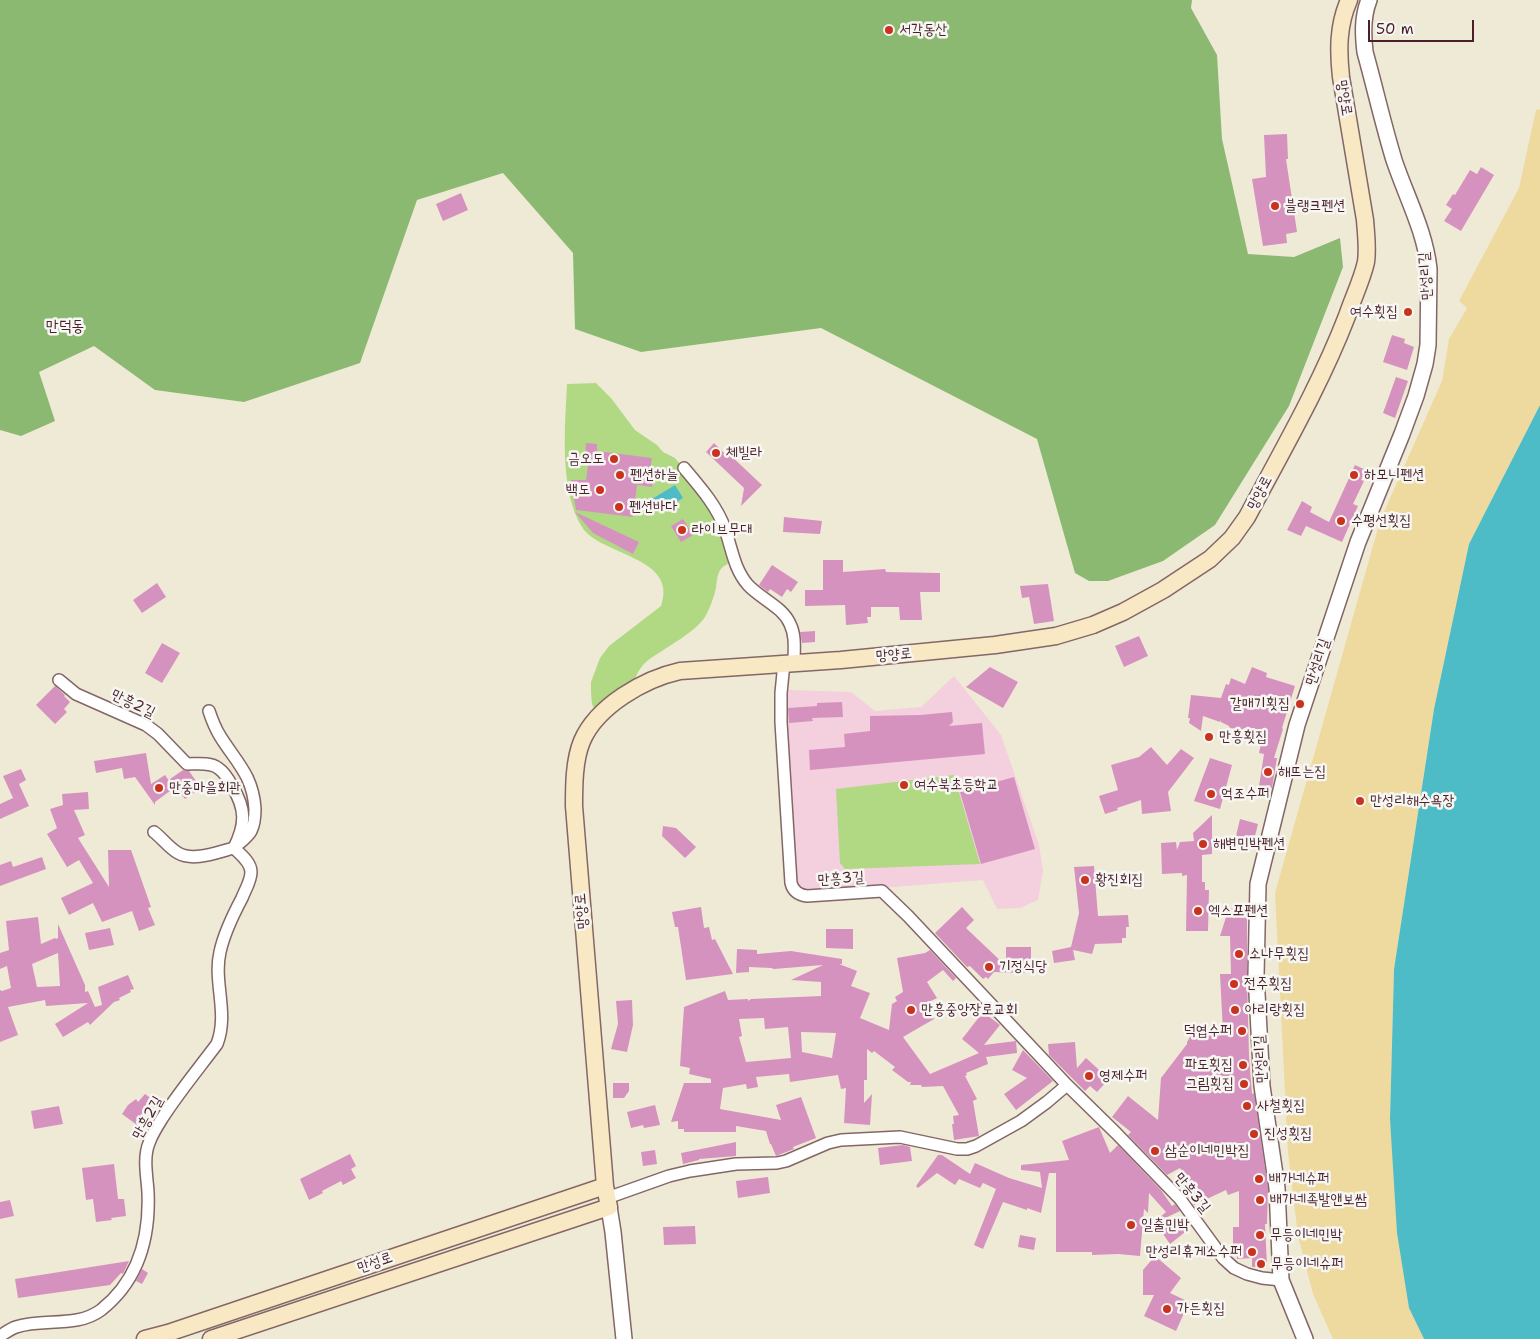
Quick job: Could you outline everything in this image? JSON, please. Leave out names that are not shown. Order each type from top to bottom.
[{"type":"main road","name":"망양로","points":[[607,1197],[574,821],[575,786],[582,742],[590,727],[608,708],[632,691],[671,673],[687,670],[841,660],[995,645],[1046,638],[1073,631],[1123,612],[1163,590],[1210,559],[1232,538],[1247,518],[1320,378],[1342,328],[1366,262],[1365,220],[1340,77],[1339,61],[1340,27],[1350,0]]},
{"type":"main road","name":"만성로","points":[[145,1339],[607,1197]]},
{"type":"main road","name":"만성로","points":[[211,1339],[607,1197]]},
{"type":"street","name":"만성리길","points":[[1305,1339],[1281,1280],[1276,1188],[1262,1086],[1256,975],[1258,884],[1297,725],[1358,542],[1416,396],[1428,345],[1428,259],[1419,227],[1395,160],[1365,52],[1363,37],[1364,21],[1369,0]]},
{"type":"street","points":[[684,468],[700,486],[714,507],[725,528],[734,562],[744,579],[755,592],[779,611],[790,623],[794,636],[789,663]]},
{"type":"street","name":"만흥3길","points":[[789,663],[781,693],[781,722],[791,883],[793,889],[799,894],[807,896],[882,891],[908,916],[1067,1085],[1180,1199],[1224,1258],[1234,1268],[1262,1278],[1281,1280]]},
{"type":"street","name":"만흥2길","points":[[0,1336],[19,1326],[72,1320],[98,1312],[112,1299],[136,1267],[144,1243],[147,1220],[146,1153],[154,1131],[170,1106],[218,1044],[222,1019],[218,968],[219,954],[228,926],[251,874],[248,862],[234,848],[241,833],[243,812],[237,794],[222,772],[217,767],[208,764],[188,764],[158,734],[146,725],[76,694],[59,680]]},
{"type":"street","points":[[154,832],[178,853],[188,857],[234,848],[250,832],[254,822],[255,801],[248,778],[244,769],[221,737],[209,711]]},
{"type":"street","points":[[607,1197],[669,1176],[690,1171],[736,1164],[786,1161],[828,1143],[841,1140],[900,1137],[958,1149],[967,1149],[976,1146],[1021,1120],[1067,1085]]},
{"type":"street","name":"망양로","points":[[607,1197],[613,1232],[624,1339]]},
{"type":"shaded area","name":"여수북초등학교","points":[[954,676],[1001,735],[1039,845],[1043,871],[1038,900],[1020,908],[997,909],[983,880],[805,894],[794,886],[785,699],[789,690],[851,692],[875,711],[921,707]]},
{"type":"green space","points":[[0,0],[1192,0],[1191,8],[1217,55],[1222,139],[1248,254],[1294,257],[1340,238],[1343,267],[1289,406],[1215,525],[1163,561],[1108,581],[1089,581],[1075,573],[1037,439],[821,328],[641,352],[575,329],[573,253],[503,173],[417,200],[360,363],[244,402],[155,390],[94,346],[39,372],[55,421],[21,436],[0,430]]},
{"type":"green space","points":[[596,383],[611,398],[635,430],[657,445],[663,452],[675,458],[715,507],[734,562],[725,566],[720,571],[712,602],[700,623],[686,635],[646,662],[636,675],[632,691],[598,717],[592,704],[591,682],[600,658],[609,646],[661,606],[664,589],[659,577],[649,567],[591,537],[582,527],[575,512],[570,495],[565,458],[567,384]]},
{"type":"green space","points":[[954,775],[980,864],[845,869],[840,863],[836,789]]},
{"type":"sand","name":"만성리해수욕장","points":[[1540,109],[1540,405],[1469,544],[1434,709],[1394,969],[1390,1119],[1409,1308],[1424,1339],[1333,1339],[1313,1294],[1298,1236],[1288,1153],[1275,893],[1380,521],[1442,381],[1449,339],[1467,308],[1459,301],[1519,188],[1536,110]]},
{"type":"water","points":[[1540,405],[1540,1339],[1424,1339],[1409,1308],[1397,1233],[1390,1119],[1394,969],[1434,709],[1469,544]]},
{"type":"water","points":[[675,485],[683,498],[660,512],[652,499]]},
{"type":"building","name":"블랭크펜션","points":[[1287,134],[1288,159],[1286,159],[1297,232],[1286,234],[1287,243],[1263,246],[1252,179],[1266,177],[1264,135]]},
{"type":"building","points":[[1481,167],[1494,175],[1461,231],[1444,221],[1452,209],[1446,205],[1453,194],[1455,195],[1470,170],[1477,174]]},
{"type":"building","points":[[461,193],[468,210],[443,221],[436,204]]},
{"type":"building","points":[[1392,335],[1405,339],[1404,343],[1414,347],[1407,370],[1383,362]]},
{"type":"building","points":[[1396,377],[1408,381],[1395,418],[1383,413]]},
{"type":"building","points":[[586,443],[597,444],[597,451],[652,458],[650,471],[654,472],[652,487],[637,485],[633,517],[576,510],[573,492],[571,492],[571,480],[586,480],[589,459],[585,459]]},
{"type":"building","points":[[714,443],[727,456],[729,454],[762,485],[741,506],[744,488],[706,452]]},
{"type":"building","points":[[1355,465],[1366,470],[1361,480],[1364,481],[1353,504],[1358,506],[1342,542],[1306,526],[1301,536],[1287,530],[1302,501],[1312,507],[1310,512],[1329,522]]},
{"type":"building","points":[[575,512],[639,542],[633,554],[593,533]]},
{"type":"building","points":[[784,517],[822,521],[820,534],[783,532]]},
{"type":"building","name":"라이브무대","points":[[683,519],[693,535],[681,542],[671,526]]},
{"type":"building","points":[[823,560],[843,560],[843,572],[885,569],[886,572],[940,573],[940,592],[920,592],[922,620],[900,620],[899,607],[871,607],[871,617],[867,617],[868,623],[846,625],[845,605],[805,606],[805,590],[823,590]]},
{"type":"building","points":[[772,565],[798,582],[791,592],[787,589],[782,597],[770,589],[768,592],[759,585]]},
{"type":"building","points":[[157,583],[166,597],[142,613],[133,600]]},
{"type":"building","points":[[1048,584],[1054,621],[1034,624],[1029,597],[1022,598],[1020,586]]},
{"type":"building","points":[[815,631],[815,642],[802,643],[800,632]]},
{"type":"building","points":[[1139,636],[1148,656],[1124,667],[1115,646]]},
{"type":"building","points":[[162,643],[180,653],[162,683],[145,673]]},
{"type":"building","points":[[990,667],[1018,682],[1003,708],[966,687]]},
{"type":"building","points":[[1252,667],[1267,673],[1266,677],[1295,686],[1274,758],[1277,758],[1272,788],[1259,786],[1264,754],[1259,753],[1263,734],[1244,728],[1242,733],[1229,727],[1221,722],[1221,720],[1220,722],[1203,716],[1201,731],[1189,723],[1190,718],[1188,718],[1191,695],[1221,698],[1226,684],[1229,685],[1231,678],[1245,684]]},
{"type":"building","points":[[55,686],[70,702],[64,709],[67,712],[55,724],[36,705]]},
{"type":"building","points":[[842,702],[843,717],[812,718],[813,721],[789,723],[788,708],[817,706],[817,703]]},
{"type":"building","points":[[952,712],[953,722],[949,726],[982,723],[985,754],[810,770],[809,750],[845,747],[844,734],[870,731],[870,716]]},
{"type":"building","points":[[1151,747],[1167,765],[1181,749],[1194,758],[1168,792],[1171,811],[1142,814],[1141,800],[1105,814],[1099,796],[1118,790],[1111,765],[1139,757]]},
{"type":"building","points":[[146,753],[151,784],[165,775],[174,788],[155,802],[155,805],[135,777],[124,779],[122,768],[96,773],[94,761]]},
{"type":"building","points":[[1210,758],[1232,765],[1220,809],[1194,801]]},
{"type":"building","points":[[21,769],[26,780],[19,784],[29,806],[0,819],[0,804],[13,798],[3,776]]},
{"type":"building","points":[[183,770],[189,771],[201,788],[185,799],[170,779]]},
{"type":"building","points":[[1014,777],[1035,849],[981,864],[960,792]]},
{"type":"building","points":[[88,792],[89,809],[74,810],[85,835],[78,838],[109,887],[108,850],[131,850],[151,907],[148,908],[155,925],[139,931],[132,911],[102,922],[93,903],[69,915],[61,898],[93,883],[79,860],[67,867],[47,834],[57,828],[50,809],[63,805],[62,794]]},
{"type":"building","points":[[1212,815],[1212,854],[1202,855],[1202,882],[1205,882],[1205,890],[1209,890],[1208,931],[1186,931],[1187,875],[1182,876],[1182,873],[1162,874],[1161,843],[1176,842],[1177,850],[1180,842],[1194,841],[1193,833]]},
{"type":"building","points":[[1240,819],[1258,824],[1252,848],[1240,845],[1242,838],[1236,836]]},
{"type":"building","points":[[663,826],[676,828],[696,847],[685,858],[662,836]]},
{"type":"building","points":[[42,857],[46,869],[0,886],[0,865],[11,861],[13,867]]},
{"type":"building","points":[[1094,866],[1098,916],[1128,915],[1129,927],[1126,927],[1126,938],[1122,938],[1122,943],[1095,944],[1092,954],[1073,950],[1075,960],[1054,963],[1052,951],[1071,947],[1079,913],[1074,867]]},
{"type":"building","points":[[701,907],[704,928],[709,927],[712,940],[715,939],[733,974],[686,980],[678,927],[675,927],[672,912]]},
{"type":"building","points":[[962,907],[974,920],[966,928],[1006,966],[1006,947],[1031,947],[1031,959],[1028,959],[1028,969],[1025,969],[1025,973],[994,972],[988,979],[986,977],[983,979],[970,966],[967,967],[935,933]]},
{"type":"building","points":[[1229,908],[1247,911],[1249,1056],[1252,1094],[1254,1093],[1268,1189],[1267,1224],[1265,1224],[1267,1266],[1252,1267],[1252,1258],[1237,1259],[1236,1244],[1233,1244],[1233,1227],[1239,1227],[1239,1191],[1228,1195],[1226,1190],[1194,1205],[1186,1194],[1195,1189],[1180,1168],[1167,1175],[1128,1135],[1131,1132],[1112,1117],[1128,1096],[1158,1120],[1161,1078],[1187,1044],[1193,1032],[1223,1032],[1220,974],[1231,974],[1230,936],[1220,936]]},
{"type":"building","points":[[38,917],[41,944],[58,938],[58,924],[85,985],[85,992],[88,991],[95,1007],[102,1005],[98,987],[128,975],[134,989],[119,998],[120,1000],[114,1002],[90,1025],[88,1022],[63,1037],[55,1024],[88,1003],[46,1006],[45,1000],[8,1007],[18,1035],[0,1042],[0,990],[11,988],[7,966],[0,969],[0,953],[9,950],[6,921]],"holes":[[[58,953],[60,986],[37,987],[32,964]]]},
{"type":"building","points":[[110,928],[114,945],[89,950],[85,933]]},
{"type":"building","points":[[826,929],[853,929],[853,949],[826,948]]},
{"type":"building","points":[[737,949],[757,950],[757,954],[791,951],[842,959],[842,964],[839,964],[857,971],[851,986],[870,993],[860,1018],[889,1030],[892,1004],[897,1001],[895,997],[903,992],[897,958],[925,953],[930,950],[956,978],[953,981],[943,970],[927,982],[937,998],[927,1003],[934,1019],[903,1037],[930,1074],[979,1053],[962,1039],[983,1012],[1000,1025],[984,1045],[1016,1041],[1017,1053],[986,1057],[988,1064],[966,1073],[967,1075],[965,1076],[977,1099],[973,1101],[979,1136],[954,1140],[953,1116],[959,1115],[943,1086],[922,1087],[921,1085],[910,1085],[911,1082],[908,1082],[892,1070],[895,1067],[874,1051],[872,1053],[867,1049],[867,1080],[864,1080],[864,1103],[872,1094],[870,1125],[844,1123],[846,1088],[841,1089],[838,1075],[790,1082],[789,1074],[756,1077],[758,1087],[747,1089],[746,1084],[723,1088],[720,1109],[781,1120],[776,1105],[801,1097],[816,1138],[793,1147],[794,1149],[776,1156],[766,1131],[736,1126],[736,1132],[684,1132],[684,1129],[678,1129],[678,1121],[671,1122],[684,1083],[711,1083],[711,1079],[689,1074],[690,1068],[680,1066],[684,1007],[725,991],[728,1000],[748,999],[748,1001],[751,999],[821,996],[821,982],[791,980],[823,965],[774,969],[749,967],[749,972],[736,973]],"holes":[[[764,1018],[765,1029],[788,1027],[791,1058],[746,1062],[739,1037],[742,1036],[739,1019]],[[801,1032],[836,1033],[832,1058],[802,1052]]]},
{"type":"building","points":[[632,1000],[633,1025],[627,1052],[611,1049],[618,1024],[616,1001]]},
{"type":"building","points":[[1075,1042],[1077,1068],[1086,1058],[1109,1079],[1097,1092],[1090,1086],[1085,1091],[1049,1055],[1048,1044]]},
{"type":"building","points":[[1023,1050],[1053,1081],[1016,1110],[1004,1094],[1027,1078],[1012,1070]]},
{"type":"building","points":[[613,1083],[629,1083],[629,1091],[624,1098],[613,1098]]},
{"type":"building","points":[[145,1094],[156,1102],[137,1125],[122,1114],[128,1105],[136,1099],[138,1102]]},
{"type":"building","points":[[655,1105],[660,1125],[644,1128],[643,1125],[631,1128],[627,1112]]},
{"type":"building","points":[[59,1106],[63,1124],[34,1129],[31,1111]]},
{"type":"building","points":[[1099,1127],[1110,1153],[1118,1145],[1161,1190],[1172,1206],[1175,1204],[1180,1211],[1161,1220],[1159,1218],[1166,1212],[1149,1193],[1148,1213],[1144,1209],[1140,1256],[1118,1254],[1092,1255],[1092,1252],[1056,1252],[1056,1173],[1049,1173],[1041,1213],[1003,1202],[983,1249],[974,1245],[996,1189],[981,1182],[983,1183],[980,1188],[959,1179],[955,1185],[937,1173],[918,1188],[916,1186],[938,1155],[942,1155],[970,1174],[975,1163],[1009,1178],[1042,1188],[1040,1172],[1021,1170],[1021,1165],[1069,1160],[1062,1141]]},
{"type":"building","points":[[736,1142],[736,1156],[699,1159],[683,1164],[681,1153]]},
{"type":"building","points":[[903,1145],[910,1147],[912,1161],[880,1165],[878,1148]]},
{"type":"building","points":[[655,1150],[657,1164],[643,1166],[641,1152]]},
{"type":"building","points":[[350,1154],[356,1166],[351,1169],[356,1178],[343,1185],[341,1181],[309,1200],[300,1179]]},
{"type":"building","points":[[114,1164],[118,1199],[124,1199],[126,1216],[96,1222],[93,1199],[86,1200],[82,1168]]},
{"type":"building","points":[[768,1177],[770,1193],[738,1198],[736,1181]]},
{"type":"building","points":[[10,1200],[14,1216],[0,1219],[0,1202]]},
{"type":"building","points":[[1180,1217],[1189,1229],[1170,1244],[1161,1231]]},
{"type":"building","points":[[695,1226],[696,1244],[664,1245],[663,1227]]},
{"type":"building","points":[[1020,1235],[1036,1238],[1034,1250],[1018,1247]]},
{"type":"building","points":[[1155,1256],[1181,1278],[1170,1293],[1189,1302],[1176,1331],[1144,1316],[1154,1295],[1143,1295],[1143,1270]]},
{"type":"building","points":[[129,1261],[123,1274],[121,1273],[110,1285],[18,1298],[15,1279]]},
{"type":"building","points":[[142,1269],[148,1273],[142,1284],[136,1281]]},
{"type":"place","name":"서각동산","points":[[889,30]]},
{"type":"place","name":"블랭크펜션","points":[[1275,206]]},
{"type":"place","name":"여수횟집","points":[[1408,312]]},
{"type":"place","name":"체빌라","points":[[716,453]]},
{"type":"place","name":"금오도","points":[[614,459]]},
{"type":"place","name":"펜션하늘","points":[[620,475]]},
{"type":"place","name":"하모니펜션","points":[[1354,475]]},
{"type":"place","name":"백도","points":[[600,490]]},
{"type":"place","name":"펜션바다","points":[[619,507]]},
{"type":"place","name":"수평선횟집","points":[[1341,521]]},
{"type":"place","name":"라이브무대","points":[[682,530]]},
{"type":"place","name":"갈매기횟집","points":[[1300,704]]},
{"type":"place","name":"만흥횟집","points":[[1209,737]]},
{"type":"place","name":"해뜨는집","points":[[1268,772]]},
{"type":"place","name":"여수북초등학교","points":[[904,785]]},
{"type":"place","name":"만중마을회관","points":[[159,788]]},
{"type":"place","name":"억조수퍼","points":[[1211,794]]},
{"type":"place","name":"만성리해수욕장","points":[[1360,801]]},
{"type":"place","name":"해변민박펜션","points":[[1203,844]]},
{"type":"place","name":"황진회집","points":[[1085,880]]},
{"type":"place","name":"엑스포펜션","points":[[1198,911]]},
{"type":"place","name":"소나무횟집","points":[[1239,954]]},
{"type":"place","name":"기정식당","points":[[989,967]]},
{"type":"place","name":"전주횟집","points":[[1234,984]]},
{"type":"place","name":"만흥중앙장로교회","points":[[911,1010]]},
{"type":"place","name":"아리랑횟집","points":[[1235,1010]]},
{"type":"place","name":"덕엽수퍼","points":[[1242,1031]]},
{"type":"place","name":"파도횟집","points":[[1243,1065]]},
{"type":"place","name":"영제수퍼","points":[[1089,1076]]},
{"type":"place","name":"그림횟집","points":[[1244,1084]]},
{"type":"place","name":"사철횟집","points":[[1247,1106]]},
{"type":"place","name":"진성횟집","points":[[1254,1134]]},
{"type":"place","name":"삼순이네민박집","points":[[1155,1151]]},
{"type":"place","name":"배가네슈퍼","points":[[1259,1179]]},
{"type":"place","name":"배가네족발앤보쌈","points":[[1260,1200]]},
{"type":"place","name":"일출민박","points":[[1131,1225]]},
{"type":"place","name":"무등이네민박","points":[[1260,1235]]},
{"type":"place","name":"만성리휴게소수퍼","points":[[1252,1252]]},
{"type":"place","name":"무등이네슈퍼","points":[[1261,1264]]},
{"type":"place","name":"가든횟집","points":[[1167,1309]]},
{"type":"district","name":"만덕동","points":[[65,327]]}]
